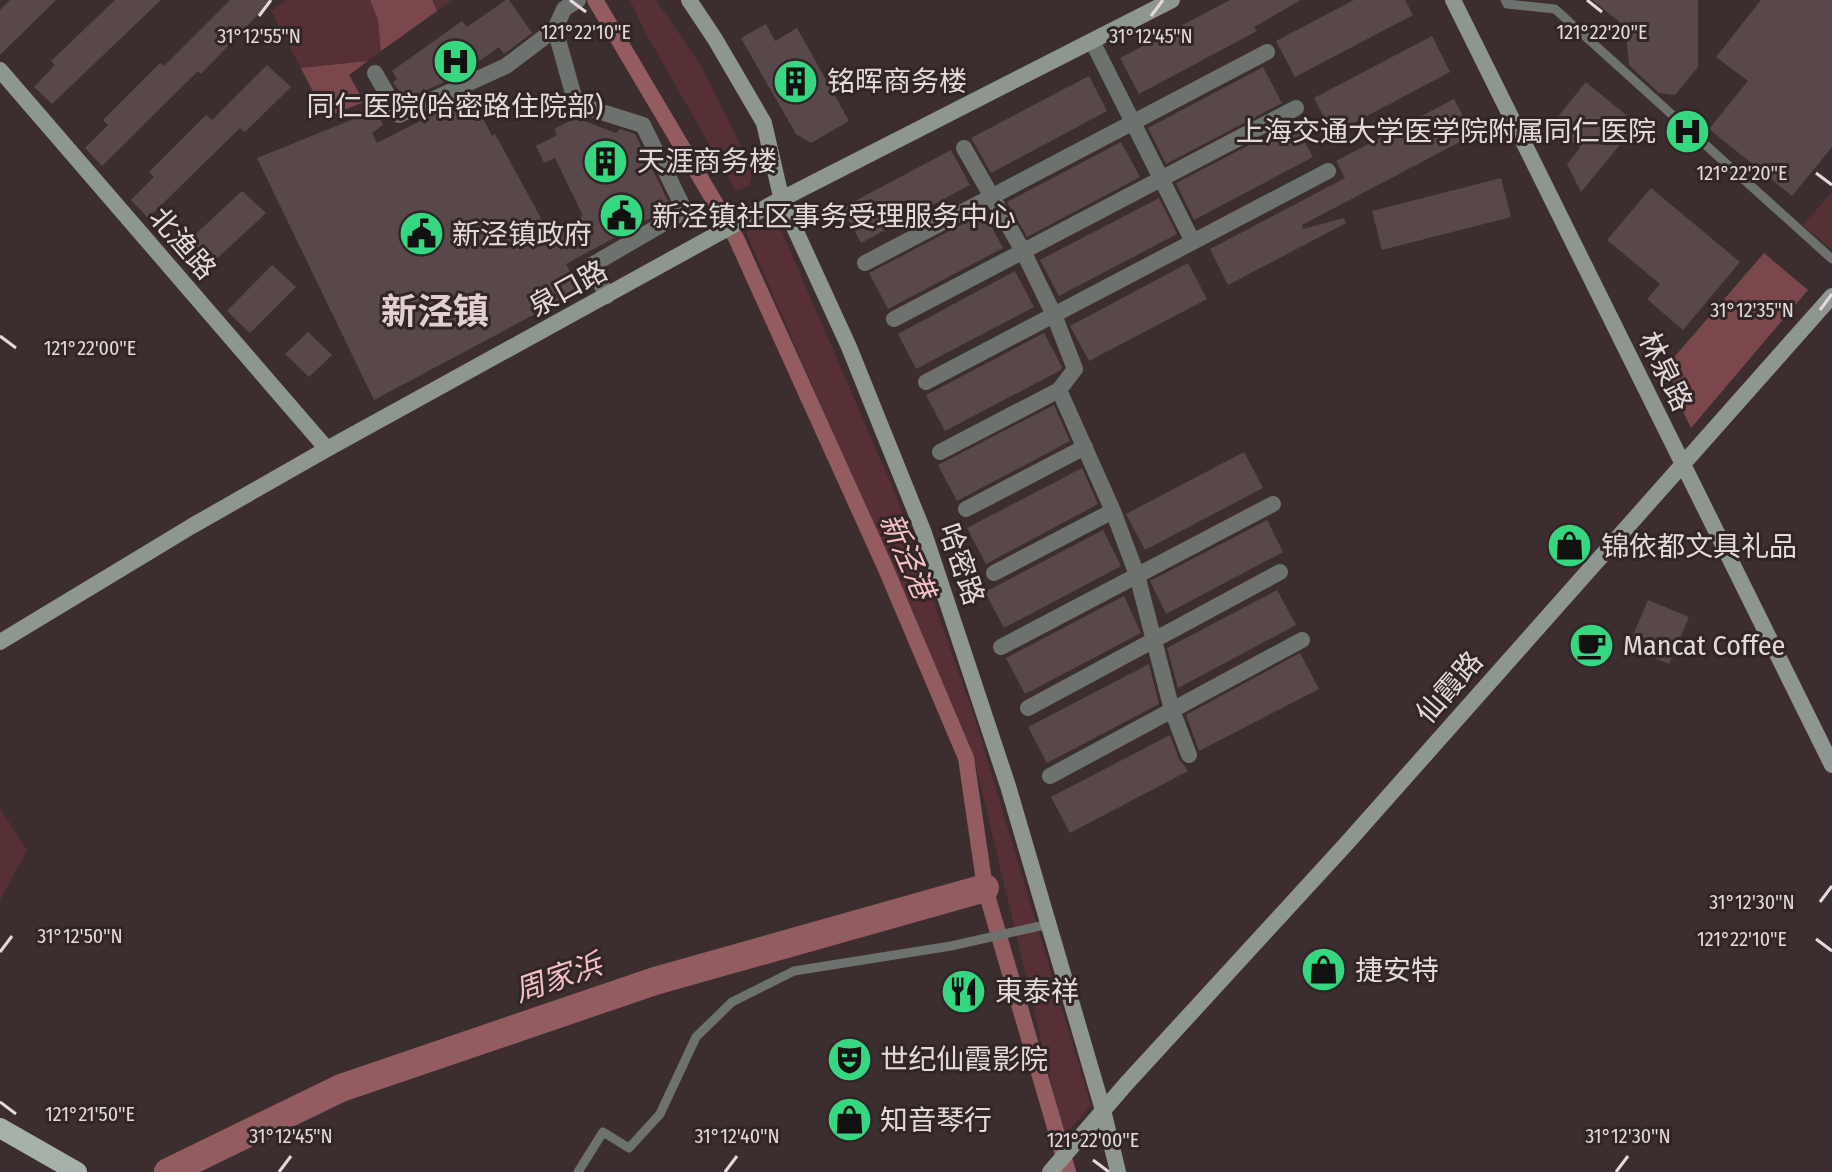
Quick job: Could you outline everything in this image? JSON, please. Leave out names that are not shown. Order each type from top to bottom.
[{"type":"main road","points":[[0,1128],[77,1172]]},
{"type":"street","name":"哈密路","points":[[689,0],[764,123],[776,203],[849,347],[924,533],[1008,786],[1103,1110],[1118,1172]]},
{"type":"street","name":"泉口路","points":[[0,642],[327,449],[717,235],[1172,0]]},
{"type":"street","name":"林泉路","points":[[1453,0],[1832,765]]},
{"type":"street","points":[[375,73],[399,115],[506,66],[555,29],[566,3]]},
{"type":"street","points":[[555,29],[576,104],[643,125],[685,211],[592,265],[607,296]]},
{"type":"street","points":[[1092,41],[1193,242]]},
{"type":"street","points":[[865,263],[1267,52]]},
{"type":"street","name":"北渔路","points":[[0,70],[327,449]]},
{"type":"street","points":[[894,319],[1296,108]]},
{"type":"street","points":[[940,452],[1059,390],[1075,369],[1054,315],[1023,251],[964,148]]},
{"type":"street","points":[[926,382],[1328,171]]},
{"type":"street","name":"仙霞路","points":[[1050,1172],[1347,843],[1832,296]]},
{"type":"street","points":[[1059,390],[1113,511],[1137,575],[1172,710],[1189,755]]},
{"type":"street","points":[[966,509],[1085,447]]},
{"type":"street","points":[[1001,647],[1273,504]]},
{"type":"street","points":[[994,573],[1113,511]]},
{"type":"street","points":[[1028,708],[1280,572]]},
{"type":"street","points":[[1050,776],[1302,640]]},
{"type":"lane","points":[[1505,0],[1507,4],[1555,9],[1832,259]]},
{"type":"lane","points":[[578,1172],[603,1132],[629,1148],[660,1114],[696,1037],[732,1002],[794,971],[1049,924]]},
{"type":"shaded area","points":[[287,0],[452,0],[349,74],[364,102],[326,117],[271,11]]},
{"type":"shaded area","points":[[370,0],[432,0],[437,11],[381,51],[378,20]]},
{"type":"shaded area","points":[[630,0],[656,0],[700,64],[753,171],[749,186],[736,191],[645,32]]},
{"type":"shaded area","points":[[368,61],[349,75],[364,102],[326,117],[301,68]]},
{"type":"shaded area","points":[[1832,192],[1832,247],[1831,249],[1803,225]]},
{"type":"shaded area","points":[[776,218],[897,498],[975,719],[1091,1105],[1064,1136],[975,762],[746,232]]},
{"type":"shaded area","points":[[1764,253],[1808,290],[1691,428],[1663,370]]},
{"type":"shaded area","points":[[0,808],[27,850],[0,900]]},
{"type":"building","points":[[10,0],[56,0],[0,55],[0,10]]},
{"type":"building","points":[[115,0],[161,0],[52,104],[34,87],[55,65],[51,61]]},
{"type":"building","points":[[230,0],[272,0],[201,74],[198,71],[102,166],[85,148],[108,125],[103,120],[160,63],[164,66]]},
{"type":"building","points":[[506,0],[532,33],[504,54],[499,47],[468,69],[466,66],[442,83],[405,100],[393,82],[397,79],[392,71],[462,21],[467,27]]},
{"type":"building","points":[[1230,0],[1301,0],[1254,27],[1257,31],[1139,94],[1120,58]]},
{"type":"building","points":[[1354,0],[1405,0],[1413,15],[1295,77],[1276,41]]},
{"type":"building","points":[[1592,0],[1698,0],[1698,67],[1675,95],[1659,93],[1629,65],[1625,26]]},
{"type":"building","points":[[1761,0],[1832,0],[1832,147],[1792,196],[1709,129],[1748,81],[1716,57]]},
{"type":"building","name":"铭晖商务楼","points":[[766,24],[775,41],[797,28],[849,121],[811,143],[796,134],[741,38]]},
{"type":"building","points":[[1432,36],[1450,72],[1333,134],[1314,98]]},
{"type":"building","points":[[267,65],[291,87],[245,132],[240,128],[148,218],[131,200],[154,177],[149,172],[206,115],[212,120]]},
{"type":"building","points":[[1263,67],[1282,103],[1166,164],[1148,128]]},
{"type":"building","points":[[1089,76],[1107,111],[991,173],[971,138]]},
{"type":"building","points":[[1586,82],[1637,124],[1581,192],[1567,164],[1580,148],[1551,125]]},
{"type":"building","name":"新泾镇政府","points":[[471,95],[549,233],[583,216],[555,158],[544,163],[536,146],[557,135],[554,129],[576,118],[616,133],[620,129],[635,134],[671,207],[566,264],[580,290],[374,400],[257,158],[376,110],[383,125],[372,133],[377,143]]},
{"type":"building","points":[[1454,99],[1473,135],[1302,225],[1303,229],[1344,218],[1346,223],[1228,285],[1210,249],[1345,178],[1336,161]]},
{"type":"building","points":[[1294,122],[1313,157],[1194,220],[1176,183]]},
{"type":"building","points":[[1121,142],[1140,177],[1027,237],[1007,202]]},
{"type":"building","points":[[951,150],[970,185],[861,243],[842,208]]},
{"type":"building","points":[[1501,178],[1511,217],[1382,250],[1372,211]]},
{"type":"building","points":[[1651,188],[1740,262],[1683,330],[1647,299],[1660,284],[1607,240]]},
{"type":"building","points":[[242,191],[266,213],[210,265],[188,241]]},
{"type":"building","points":[[1159,198],[1177,234],[1059,296],[1040,260]]},
{"type":"building","points":[[984,213],[1003,248],[888,309],[869,273]]},
{"type":"building","points":[[1188,263],[1207,299],[1089,361],[1070,326]]},
{"type":"building","points":[[272,265],[296,287],[250,333],[227,311]]},
{"type":"building","points":[[1015,271],[1034,307],[916,369],[898,334]]},
{"type":"building","points":[[308,332],[332,355],[309,377],[285,354]]},
{"type":"building","points":[[1044,333],[1061,370],[945,431],[926,395]]},
{"type":"building","points":[[1054,405],[1070,441],[957,501],[938,465]]},
{"type":"building","points":[[1244,452],[1263,488],[1145,550],[1126,514]]},
{"type":"building","points":[[1082,468],[1098,504],[986,564],[967,528]]},
{"type":"building","points":[[1267,520],[1283,552],[1166,614],[1150,581]]},
{"type":"building","points":[[1103,530],[1121,566],[1004,628],[985,592]]},
{"type":"building","points":[[1277,590],[1296,625],[1178,688],[1167,648]]},
{"type":"building","points":[[1124,596],[1141,633],[1025,694],[1006,658]]},
{"type":"building","points":[[1648,600],[1689,617],[1669,664],[1628,647]]},
{"type":"building","points":[[1300,653],[1319,689],[1199,751],[1186,715]]},
{"type":"building","points":[[1149,664],[1159,704],[1047,763],[1028,727]]},
{"type":"building","points":[[1170,735],[1179,759],[1188,771],[1070,833],[1051,797]]},
{"type":"waterway","name":"新泾港","points":[[595,0],[736,238],[885,567],[966,758],[985,888],[1068,1172]]},
{"type":"waterway","name":"周家浜","points":[[168,1172],[341,1088],[655,981],[985,888]]},
{"type":"place","name":"同仁医院(哈密路住院部)","points":[[455,62]]},
{"type":"place","name":"铭晖商务楼","points":[[796,81]]},
{"type":"place","name":"上海交通大学医学院附属同仁医院","points":[[1687,131]]},
{"type":"place","name":"天涯商务楼","points":[[606,161]]},
{"type":"place","name":"新泾镇社区事务受理服务中心","points":[[621,216]]},
{"type":"place","name":"新泾镇政府","points":[[421,234]]},
{"type":"place","name":"锦依都文具礼品","points":[[1570,546]]},
{"type":"place","name":"Mancat Coffee","points":[[1592,645]]},
{"type":"place","name":"捷安特","points":[[1324,970]]},
{"type":"place","name":"東泰祥","points":[[964,991]]},
{"type":"place","name":"世纪仙霞影院","points":[[849,1059]]},
{"type":"place","name":"知音琴行","points":[[849,1120]]},
{"type":"district","name":"新泾镇","points":[[435,311]]}]
